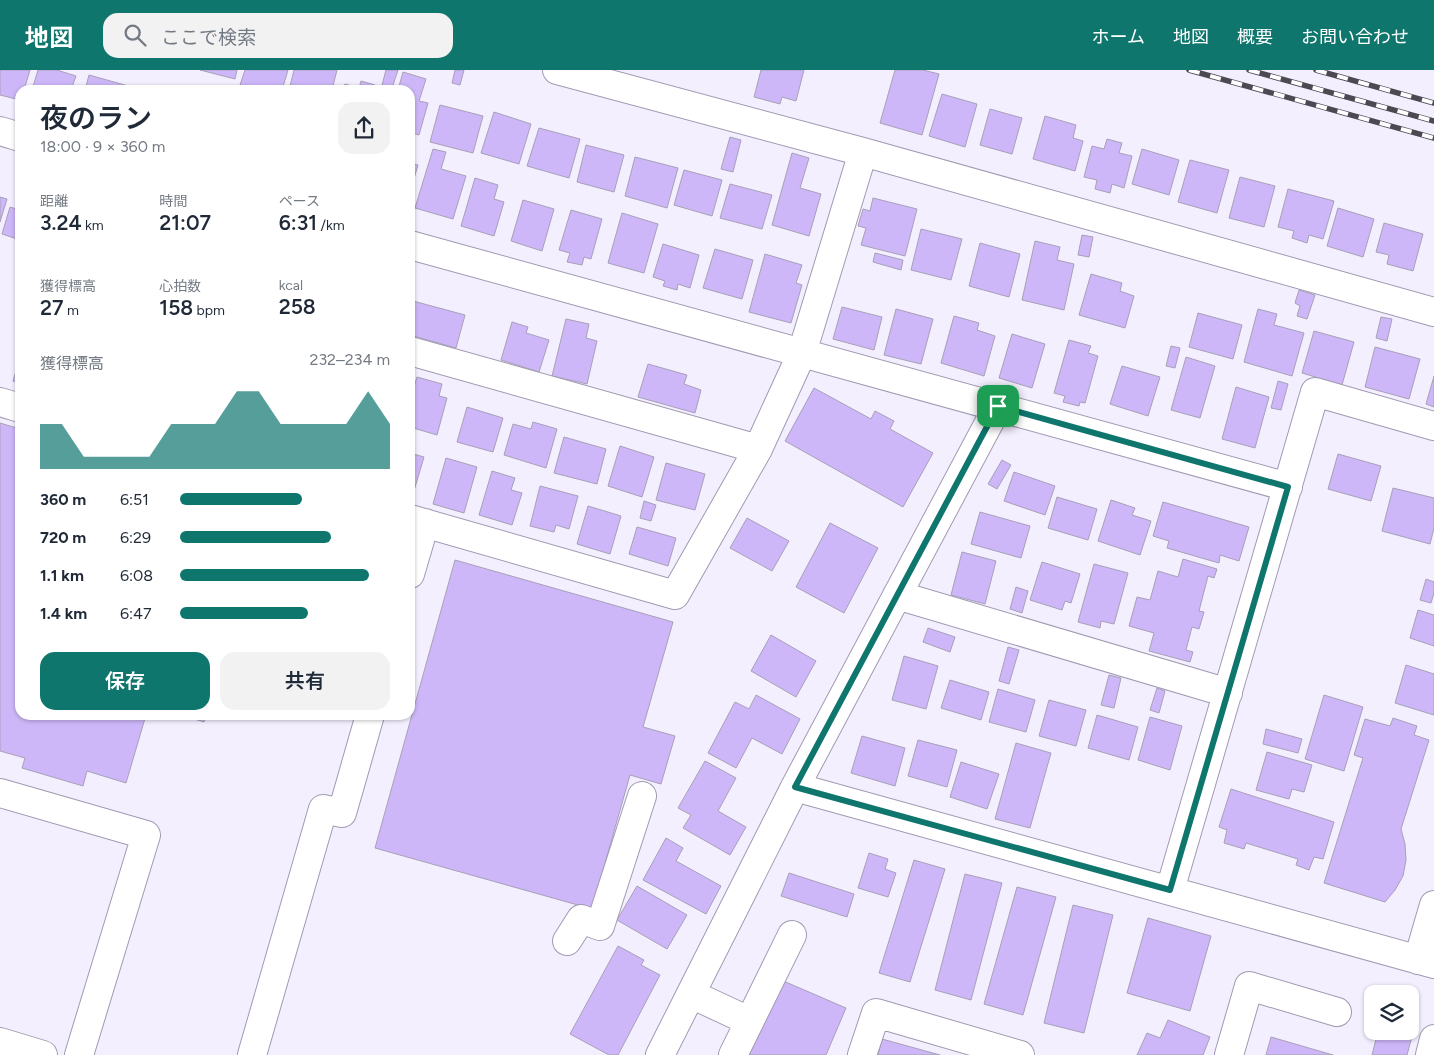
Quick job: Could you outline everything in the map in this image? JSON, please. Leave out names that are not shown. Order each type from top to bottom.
[{"type":"main road","points":[[557,70],[863,152],[1434,312]]},
{"type":"main road","points":[[0,131],[15,136]]},
{"type":"main road","points":[[415,536],[417,521],[675,594],[758,449],[802,353],[863,152]]},
{"type":"main road","points":[[415,246],[1288,487]]},
{"type":"main road","points":[[415,352],[758,449]]},
{"type":"main road","points":[[1170,890],[1315,392],[1434,426]]},
{"type":"main road","points":[[0,402],[15,406]]},
{"type":"main road","points":[[660,1055],[795,787],[998,406]]},
{"type":"main road","points":[[897,595],[1228,693]]},
{"type":"main road","points":[[252,1055],[323,809],[342,813],[369,720]]},
{"type":"main road","points":[[795,787],[1426,962],[1434,905]]},
{"type":"main road","points":[[0,793],[146,835],[79,1055]]},
{"type":"main road","points":[[566,941],[581,920],[600,926],[642,796]]},
{"type":"main road","points":[[733,1055],[792,935]]},
{"type":"main road","points":[[1229,1055],[1249,986],[1337,1012]]},
{"type":"main road","points":[[691,994],[749,1021]]},
{"type":"main road","points":[[862,1055],[876,1013],[1020,1055]]},
{"type":"main road","points":[[1430,1055],[1434,1039]]},
{"type":"main road","points":[[0,1042],[43,1055]]},
{"type":"building","points":[[0,70],[30,70],[26,85],[15,85],[15,99],[0,95]]},
{"type":"building","points":[[38,70],[57,70],[76,76],[73,85],[34,85]]},
{"type":"building","points":[[200,70],[237,70],[235,79]]},
{"type":"building","points":[[245,70],[288,70],[284,85],[240,85]]},
{"type":"building","points":[[294,70],[337,70],[333,85],[290,85]]},
{"type":"building","points":[[386,70],[398,70],[393,85],[382,85]]},
{"type":"building","points":[[455,70],[464,70],[460,85],[452,83]]},
{"type":"building","points":[[761,70],[804,70],[796,101],[782,97],[780,104],[754,97]]},
{"type":"building","points":[[895,70],[923,70],[939,74],[922,135],[880,123]]},
{"type":"building","points":[[403,72],[426,79],[419,101],[428,103],[419,135],[415,134],[415,85],[399,85]]},
{"type":"building","points":[[89,75],[125,85],[86,85]]},
{"type":"building","points":[[361,81],[375,85],[360,85]]},
{"type":"building","points":[[942,94],[977,104],[965,147],[929,136]]},
{"type":"building","points":[[440,105],[483,116],[473,153],[430,142]]},
{"type":"building","points":[[990,109],[1022,118],[1012,154],[980,145]]},
{"type":"building","points":[[494,112],[531,124],[519,164],[481,153]]},
{"type":"building","points":[[1045,116],[1076,125],[1073,138],[1083,141],[1075,171],[1033,159]]},
{"type":"building","points":[[539,128],[580,139],[569,178],[527,166]]},
{"type":"building","points":[[730,137],[741,140],[733,172],[721,169]]},
{"type":"building","points":[[1107,139],[1122,143],[1119,153],[1132,156],[1124,188],[1112,184],[1110,193],[1095,189],[1097,180],[1084,177],[1092,146],[1104,149]]},
{"type":"building","points":[[586,145],[624,155],[614,192],[577,182]]},
{"type":"building","points":[[433,149],[446,152],[441,169],[466,176],[453,219],[415,208]]},
{"type":"building","points":[[1142,149],[1179,160],[1169,195],[1132,184]]},
{"type":"building","points":[[792,153],[809,158],[800,188],[821,194],[809,236],[772,225]]},
{"type":"building","points":[[635,157],[678,168],[667,208],[625,196]]},
{"type":"building","points":[[1190,160],[1229,170],[1217,213],[1178,202]]},
{"type":"building","points":[[415,164],[418,165],[415,175]]},
{"type":"building","points":[[684,170],[722,180],[712,216],[674,205]]},
{"type":"building","points":[[1240,177],[1275,186],[1264,227],[1229,218]]},
{"type":"building","points":[[475,178],[498,185],[494,199],[504,202],[494,236],[461,226]]},
{"type":"building","points":[[730,184],[772,195],[762,229],[720,218]]},
{"type":"building","points":[[1288,189],[1334,201],[1323,239],[1309,235],[1307,243],[1292,238],[1294,231],[1278,227]]},
{"type":"building","points":[[0,197],[7,199],[0,222]]},
{"type":"building","points":[[873,198],[917,209],[905,256],[861,245],[866,228],[858,226],[863,209],[870,211]]},
{"type":"building","points":[[523,200],[554,209],[542,251],[511,241]]},
{"type":"building","points":[[10,207],[15,208],[15,238],[2,234]]},
{"type":"building","points":[[1338,208],[1374,219],[1363,257],[1327,246]]},
{"type":"building","points":[[571,210],[602,219],[591,259],[584,257],[582,265],[567,262],[570,253],[559,250]]},
{"type":"building","points":[[622,213],[658,224],[644,273],[608,263]]},
{"type":"building","points":[[1384,223],[1423,234],[1413,271],[1387,264],[1389,255],[1376,252]]},
{"type":"building","points":[[921,229],[962,239],[951,280],[911,270]]},
{"type":"building","points":[[1082,235],[1093,237],[1089,257],[1078,255]]},
{"type":"building","points":[[1035,241],[1060,247],[1057,260],[1074,264],[1064,310],[1022,300]]},
{"type":"building","points":[[980,243],[1020,254],[1009,297],[969,286]]},
{"type":"building","points":[[663,244],[699,255],[690,288],[678,284],[677,290],[663,286],[665,281],[653,277]]},
{"type":"building","points":[[715,249],[753,260],[742,299],[703,288]]},
{"type":"building","points":[[875,253],[903,260],[901,270],[873,262]]},
{"type":"building","points":[[765,254],[802,265],[796,283],[802,285],[791,323],[749,312]]},
{"type":"building","points":[[1091,274],[1122,283],[1120,291],[1134,296],[1125,328],[1079,315]]},
{"type":"building","points":[[1299,290],[1315,295],[1307,319],[1297,316],[1300,306],[1295,303]]},
{"type":"building","points":[[415,302],[465,315],[456,348],[415,336]]},
{"type":"building","points":[[842,307],[882,317],[874,350],[833,339]]},
{"type":"building","points":[[896,309],[933,319],[921,364],[884,355]]},
{"type":"building","points":[[1258,309],[1277,314],[1274,325],[1304,333],[1292,376],[1244,362]]},
{"type":"building","points":[[1198,313],[1242,325],[1233,359],[1189,347]]},
{"type":"building","points":[[954,316],[979,323],[977,330],[995,336],[984,376],[941,363]]},
{"type":"building","points":[[1381,317],[1392,319],[1387,341],[1376,338]]},
{"type":"building","points":[[566,319],[589,324],[586,338],[597,341],[587,384],[552,376]]},
{"type":"building","points":[[512,322],[528,327],[526,333],[549,340],[539,372],[501,360]]},
{"type":"building","points":[[1314,331],[1354,342],[1342,385],[1302,373]]},
{"type":"building","points":[[1012,334],[1045,344],[1032,388],[999,378]]},
{"type":"building","points":[[1069,340],[1091,346],[1088,353],[1098,356],[1085,403],[1080,402],[1079,406],[1063,402],[1065,396],[1054,393]]},
{"type":"building","points":[[1171,346],[1180,348],[1175,368],[1166,366]]},
{"type":"building","points":[[1375,347],[1420,359],[1409,399],[1365,387]]},
{"type":"building","points":[[1186,357],[1215,366],[1200,418],[1171,410]]},
{"type":"building","points":[[648,364],[687,375],[684,384],[701,390],[695,413],[638,397]]},
{"type":"building","points":[[1122,366],[1160,377],[1148,416],[1110,404]]},
{"type":"building","points":[[1434,376],[1434,407],[1426,404]]},
{"type":"building","points":[[417,377],[442,384],[439,396],[447,398],[437,435],[415,428],[415,384]]},
{"type":"building","points":[[1278,381],[1288,384],[1281,410],[1271,408]]},
{"type":"building","points":[[1236,387],[1269,397],[1255,448],[1222,439]]},
{"type":"building","points":[[814,388],[871,419],[875,411],[894,421],[890,429],[933,453],[903,507],[785,441]]},
{"type":"building","points":[[467,407],[503,418],[493,452],[457,442]]},
{"type":"building","points":[[533,422],[557,429],[546,468],[504,455],[513,424],[531,429]]},
{"type":"building","points":[[0,423],[15,428],[15,720],[145,720],[126,783],[87,771],[83,786],[22,768],[25,758],[0,751]]},
{"type":"building","points":[[564,437],[606,449],[597,484],[554,473]]},
{"type":"building","points":[[620,446],[654,457],[642,497],[608,486]]},
{"type":"building","points":[[415,454],[424,457],[415,487]]},
{"type":"building","points":[[1338,454],[1381,466],[1371,501],[1328,489]]},
{"type":"building","points":[[446,458],[477,467],[464,513],[433,504]]},
{"type":"building","points":[[1002,460],[1011,465],[997,489],[988,484]]},
{"type":"building","points":[[666,463],[705,474],[695,510],[656,500]]},
{"type":"building","points":[[492,471],[515,478],[511,490],[522,493],[512,525],[479,515]]},
{"type":"building","points":[[1014,472],[1055,486],[1045,515],[1004,501]]},
{"type":"building","points":[[540,486],[578,496],[569,529],[556,525],[554,532],[530,526]]},
{"type":"building","points":[[1393,488],[1434,498],[1434,528],[1430,544],[1382,531]]},
{"type":"building","points":[[1057,497],[1097,509],[1088,540],[1048,528]]},
{"type":"building","points":[[1111,500],[1135,508],[1132,515],[1151,521],[1140,555],[1098,541]]},
{"type":"building","points":[[644,501],[656,505],[651,521],[640,518]]},
{"type":"building","points":[[1163,502],[1249,527],[1239,561],[1220,555],[1219,563],[1167,548],[1169,541],[1153,536]]},
{"type":"building","points":[[588,506],[621,516],[610,554],[577,544]]},
{"type":"building","points":[[980,512],[1030,526],[1021,558],[971,544]]},
{"type":"building","points":[[747,518],[789,541],[772,571],[730,548]]},
{"type":"building","points":[[830,523],[878,548],[844,613],[796,587]]},
{"type":"building","points":[[637,527],[676,538],[668,566],[629,554]]},
{"type":"building","points":[[962,552],[996,561],[985,604],[951,595]]},
{"type":"building","points":[[1183,559],[1217,569],[1214,578],[1208,576],[1199,611],[1204,612],[1199,629],[1192,627],[1186,650],[1193,652],[1190,662],[1149,651],[1154,633],[1129,626],[1137,597],[1150,600],[1158,571],[1178,577]]},
{"type":"building","points":[[455,560],[673,622],[643,727],[675,736],[661,784],[630,775],[592,909],[375,848],[411,720],[415,720],[415,704]]},
{"type":"building","points":[[1042,562],[1080,574],[1071,603],[1065,601],[1062,610],[1030,600]]},
{"type":"building","points":[[1094,564],[1128,573],[1114,624],[1101,621],[1100,628],[1078,622]]},
{"type":"building","points":[[1426,579],[1434,582],[1434,593],[1431,603],[1420,600]]},
{"type":"building","points":[[1016,587],[1028,591],[1022,613],[1010,609]]},
{"type":"building","points":[[1418,610],[1434,615],[1434,646],[1410,638]]},
{"type":"building","points":[[928,628],[955,637],[950,652],[923,642]]},
{"type":"building","points":[[771,635],[816,661],[796,697],[751,671]]},
{"type":"building","points":[[1008,647],[1019,650],[1009,684],[999,681]]},
{"type":"building","points":[[904,656],[938,666],[926,709],[892,700]]},
{"type":"building","points":[[1406,665],[1434,674],[1434,715],[1395,703]]},
{"type":"building","points":[[1109,675],[1121,678],[1114,708],[1101,705]]},
{"type":"building","points":[[950,680],[989,692],[981,720],[941,708]]},
{"type":"building","points":[[1157,688],[1165,691],[1159,713],[1150,710]]},
{"type":"building","points":[[998,689],[1035,700],[1026,732],[989,722]]},
{"type":"building","points":[[756,695],[800,719],[782,754],[752,738],[736,768],[708,753],[735,702],[749,709]]},
{"type":"building","points":[[1324,695],[1363,707],[1344,771],[1305,759]]},
{"type":"building","points":[[1049,700],[1086,710],[1076,746],[1039,736]]},
{"type":"building","points":[[1097,715],[1138,727],[1129,760],[1088,748]]},
{"type":"building","points":[[1150,717],[1182,726],[1170,770],[1138,760]]},
{"type":"building","points":[[1393,718],[1417,726],[1414,735],[1429,740],[1401,829],[1405,844],[1406,860],[1403,876],[1385,902],[1324,883],[1363,758],[1354,755],[1365,719],[1390,726]]},
{"type":"building","points":[[1266,729],[1302,739],[1298,753],[1263,744]]},
{"type":"building","points":[[862,736],[905,748],[895,786],[851,773]]},
{"type":"building","points":[[918,740],[957,750],[947,787],[908,776]]},
{"type":"building","points":[[1016,743],[1051,753],[1030,828],[995,819]]},
{"type":"building","points":[[1267,752],[1312,765],[1304,792],[1292,789],[1289,799],[1256,790]]},
{"type":"building","points":[[705,761],[736,778],[718,811],[746,827],[730,855],[683,828],[691,815],[678,808]]},
{"type":"building","points":[[961,762],[999,774],[987,809],[950,797]]},
{"type":"building","points":[[1231,789],[1334,822],[1323,859],[1314,857],[1309,870],[1296,865],[1298,859],[1246,843],[1244,849],[1224,843],[1227,830],[1219,827]]},
{"type":"building","points":[[666,838],[683,848],[676,861],[721,886],[706,914],[643,880]]},
{"type":"building","points":[[869,853],[888,859],[885,869],[896,873],[888,897],[858,888]]},
{"type":"building","points":[[914,860],[945,869],[910,982],[879,973]]},
{"type":"building","points":[[789,873],[854,894],[847,917],[781,896]]},
{"type":"building","points":[[965,874],[1002,883],[971,1000],[935,990]]},
{"type":"building","points":[[637,886],[687,915],[667,949],[617,920]]},
{"type":"building","points":[[1017,887],[1056,897],[1023,1015],[984,1004]]},
{"type":"building","points":[[1073,905],[1113,915],[1084,1033],[1044,1023]]},
{"type":"building","points":[[1148,918],[1211,936],[1190,1011],[1127,993]]},
{"type":"building","points":[[618,946],[644,960],[641,965],[660,975],[618,1055],[609,1055],[570,1034]]},
{"type":"building","points":[[781,980],[846,1008],[826,1055],[749,1055]]},
{"type":"building","points":[[1168,1020],[1210,1037],[1203,1055],[1137,1055],[1147,1033],[1160,1038]]},
{"type":"building","points":[[1271,1037],[1333,1055],[1266,1055]]},
{"type":"building","points":[[882,1039],[940,1055],[878,1055]]},
{"type":"building","points":[[1376,1040],[1411,1040],[1407,1055],[1372,1055]]},
{"type":"railway","points":[[1189,70],[1434,138]]},
{"type":"railway","points":[[1249,70],[1434,121]]},
{"type":"railway","points":[[1316,70],[1434,103]]},
{"type":"route","points":[[998,406],[1288,487],[1170,890],[795,787],[998,406]]}]
